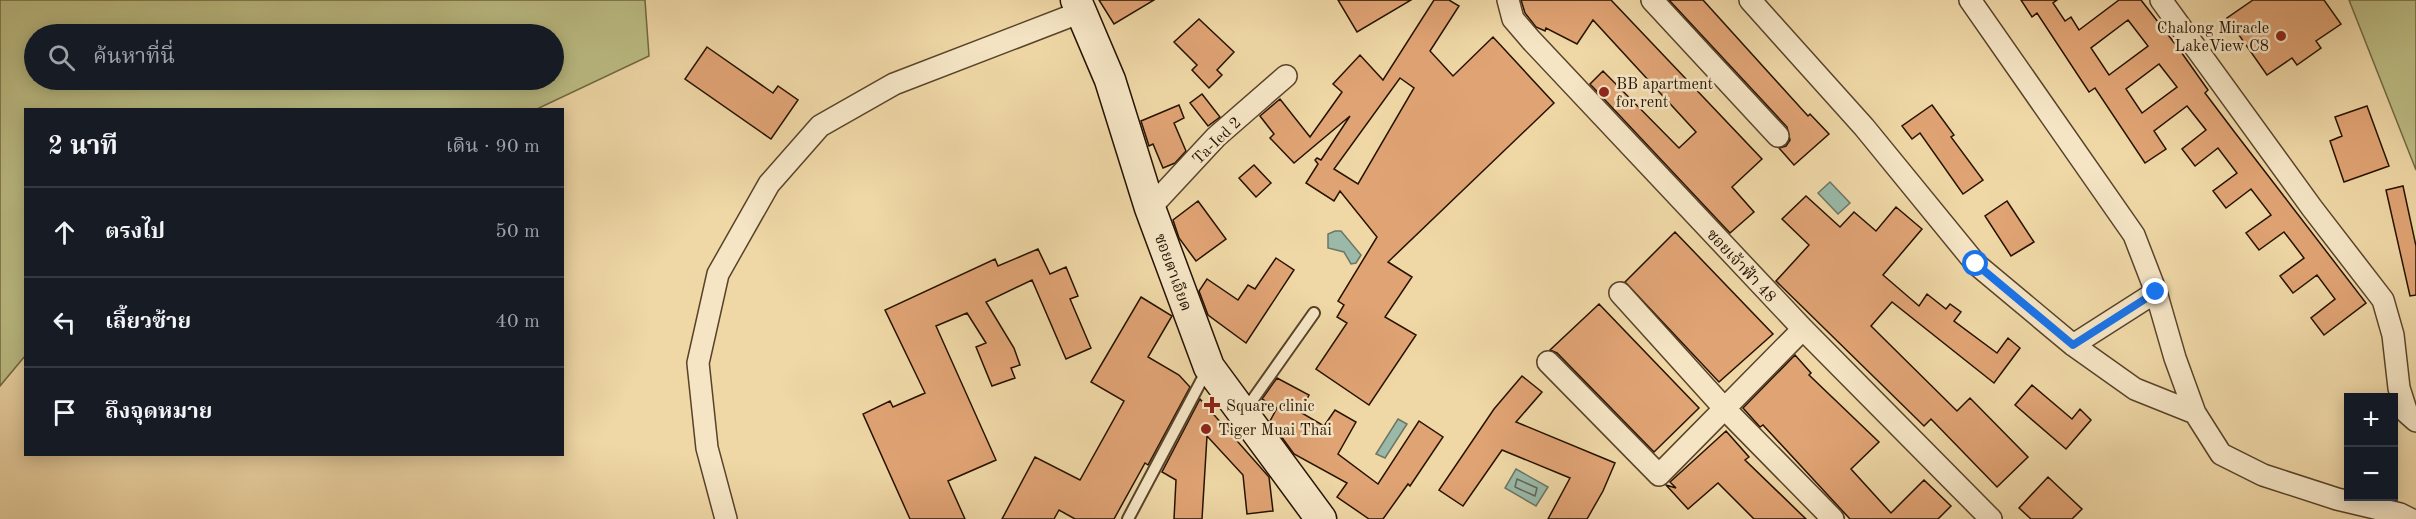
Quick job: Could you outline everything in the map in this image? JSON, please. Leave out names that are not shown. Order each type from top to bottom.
[{"type":"street","name":"ซอยเจ้าฟ้า 48","points":[[1508,0],[1513,20],[1531,40],[1803,329],[1991,519]]},
{"type":"street","points":[[1652,0],[1778,136]]},
{"type":"street","points":[[1750,0],[1864,127],[1976,264],[2073,345],[2135,389],[2195,413]]},
{"type":"street","points":[[1970,0],[2134,235],[2156,292],[2175,358],[2195,413],[2221,454],[2263,475],[2337,499],[2400,514],[2410,519]]},
{"type":"street","points":[[2162,0],[2312,208],[2383,300],[2393,335],[2399,388],[2407,412],[2416,421]]},
{"type":"street","points":[[726,519],[707,448],[698,363],[718,274],[769,184],[820,126],[894,84],[1078,6]]},
{"type":"street","name":"ซอยตาเอียด","points":[[1078,6],[1110,80],[1150,208],[1209,367],[1242,415],[1321,519]]},
{"type":"street","name":"Ta-Ied 2","points":[[1150,208],[1216,137],[1286,76]]},
{"type":"street","points":[[2073,345],[2156,292]]},
{"type":"street","points":[[1620,293],[1725,408],[1833,519]]},
{"type":"street","points":[[1548,362],[1659,475],[1803,329]]},
{"type":"street","points":[[2399,388],[2416,403]]},
{"type":"lane","points":[[1242,415],[1314,313]]},
{"type":"lane","points":[[1128,519],[1209,367]]},
{"type":"green space","points":[[0,0],[645,0],[649,56],[539,108],[24,108],[24,357],[0,386]]},
{"type":"green space","points":[[2349,0],[2416,0],[2416,170]]},
{"type":"water","points":[[1830,182],[1850,203],[1838,214],[1818,193]]},
{"type":"water","points":[[1341,231],[1361,255],[1356,263],[1351,264],[1344,252],[1328,248],[1328,234]]},
{"type":"water","points":[[1398,419],[1407,424],[1385,458],[1376,454]]},
{"type":"water","points":[[1516,469],[1548,487],[1536,506],[1505,488]]},
{"type":"building","points":[[1099,0],[1154,0],[1114,24]]},
{"type":"building","points":[[1338,0],[1411,0],[1357,32]]},
{"type":"building","points":[[1434,0],[1449,0],[1459,6],[1430,51],[1453,76],[1493,37],[1554,103],[1388,262],[1412,277],[1385,317],[1416,335],[1369,405],[1316,369],[1347,323],[1337,317],[1344,305],[1338,301],[1377,237],[1340,191],[1334,201],[1306,183],[1318,164],[1315,160],[1317,158],[1321,160],[1350,116],[1294,163],[1270,138],[1274,134],[1260,116],[1280,99],[1310,137],[1342,92],[1333,84],[1360,55],[1383,80]],"holes":[[[1400,78],[1414,88],[1358,184],[1334,169]]]},
{"type":"building","points":[[1521,0],[1611,0],[1762,159],[1732,187],[1754,212],[1730,233],[1590,84],[1603,71],[1679,148],[1696,132],[1593,20],[1577,44],[1546,28],[1545,31],[1536,27],[1525,13]]},
{"type":"building","points":[[1669,0],[1703,0],[1808,116],[1810,114],[1829,134],[1794,165],[1779,148],[1786,146],[1790,140],[1787,127]]},
{"type":"building","points":[[2021,0],[2057,0],[2053,3],[2065,21],[2071,17],[2079,30],[2119,0],[2141,0],[2208,90],[2205,93],[2366,303],[2324,335],[2311,318],[2335,299],[2317,275],[2293,293],[2280,276],[2304,258],[2284,232],[2259,250],[2246,233],[2271,215],[2251,189],[2226,208],[2213,191],[2237,173],[2218,148],[2195,166],[2182,149],[2206,130],[2187,106],[2154,131],[2166,149],[2145,163],[2095,88],[2089,92],[2037,13],[2032,17]],"holes":[[[2128,20],[2148,46],[2109,75],[2091,48]],[[2159,64],[2177,87],[2142,113],[2126,89]]]},
{"type":"building","name":"Chalong Miracle LakeView C8","points":[[2253,0],[2324,0],[2341,24],[2316,41],[2321,48],[2297,65],[2292,58],[2267,75],[2227,18]]},
{"type":"building","points":[[1199,19],[1234,52],[1217,70],[1222,75],[1209,88],[1192,70],[1197,65],[1174,42]]},
{"type":"building","points":[[707,47],[773,93],[778,86],[798,100],[771,139],[685,79]]},
{"type":"building","points":[[1202,94],[1220,117],[1208,126],[1190,103]]},
{"type":"building","points":[[1179,105],[1184,118],[1174,123],[1186,151],[1175,163],[1163,168],[1153,144],[1149,146],[1141,121]]},
{"type":"building","points":[[1932,105],[1954,135],[1951,137],[1983,180],[1963,194],[1920,133],[1912,139],[1902,126]]},
{"type":"building","points":[[2367,106],[2389,166],[2344,182],[2330,141],[2342,136],[2335,117]]},
{"type":"building","points":[[1254,165],[1271,183],[1256,197],[1239,178]]},
{"type":"building","points":[[2403,186],[2416,246],[2416,295],[2410,296],[2386,190]]},
{"type":"building","points":[[1806,196],[1840,227],[1854,212],[1876,231],[1896,207],[1922,229],[1883,275],[1919,306],[1927,294],[1946,309],[1950,304],[1961,312],[1954,321],[1997,353],[2008,338],[2020,348],[1994,383],[1892,302],[1871,326],[1957,411],[1970,398],[2028,457],[1997,487],[1931,419],[1924,426],[1776,281],[1809,245],[1782,219]]},
{"type":"building","points":[[1198,201],[1226,239],[1196,261],[1179,238],[1173,220]]},
{"type":"building","points":[[2007,201],[2034,242],[2011,256],[1985,216]]},
{"type":"building","points":[[1675,232],[1773,334],[1719,382],[1625,282]]},
{"type":"building","points":[[1038,249],[1050,274],[1066,267],[1078,296],[1070,299],[1091,348],[1066,359],[1032,280],[986,302],[1014,348],[1020,365],[1011,368],[1015,378],[992,386],[976,347],[986,343],[967,313],[936,326],[996,460],[948,481],[965,519],[910,519],[863,414],[890,401],[893,407],[925,393],[885,310],[995,259],[998,266]]},
{"type":"building","points":[[1276,258],[1294,270],[1246,343],[1208,315],[1199,291],[1207,279],[1238,300],[1248,285],[1255,289]]},
{"type":"building","points":[[1141,297],[1172,316],[1148,357],[1179,375],[1190,387],[1148,465],[1145,463],[1114,519],[1075,519],[1059,510],[1054,519],[1002,519],[1035,457],[1080,480],[1124,401],[1091,382]]},
{"type":"building","points":[[1599,304],[1699,408],[1654,452],[1557,353],[1550,350]]},
{"type":"building","points":[[1795,355],[1811,373],[1809,375],[1879,442],[1851,469],[1891,513],[1924,480],[1951,506],[1938,519],[1850,519],[1763,425],[1760,427],[1743,408]]},
{"type":"building","points":[[1522,376],[1542,392],[1516,422],[1615,463],[1587,519],[1548,519],[1570,478],[1502,450],[1463,506],[1439,490],[1494,409]]},
{"type":"building","points":[[1277,378],[1309,395],[1300,412],[1324,426],[1335,410],[1356,422],[1338,454],[1378,484],[1419,421],[1443,437],[1410,486],[1408,484],[1383,519],[1369,519],[1337,497],[1347,483],[1294,454],[1270,421],[1277,408],[1262,399]]},
{"type":"building","points":[[2032,385],[2072,419],[2080,409],[2091,420],[2066,449],[2015,405]]},
{"type":"building","points":[[1200,399],[1269,477],[1273,511],[1247,514],[1243,475],[1207,436],[1202,519],[1174,519],[1176,480],[1162,472]]},
{"type":"building","points":[[1726,431],[1749,457],[1745,460],[1806,519],[1754,519],[1718,483],[1688,509],[1666,485],[1676,488],[1670,482]]},
{"type":"building","points":[[2048,477],[2082,509],[2072,519],[2031,519],[2019,508]]},
{"type":"place","name":"Chalong Miracle LakeView C8","points":[[2281,36]]},
{"type":"place","name":"BB apartment for rent","points":[[1604,92]]},
{"type":"place","name":"Square clinic","points":[[1212,405]]},
{"type":"place","name":"Tiger Muai Thai","points":[[1206,429]]},
{"type":"route","points":[[1976,264],[2073,345],[2156,292]]}]
